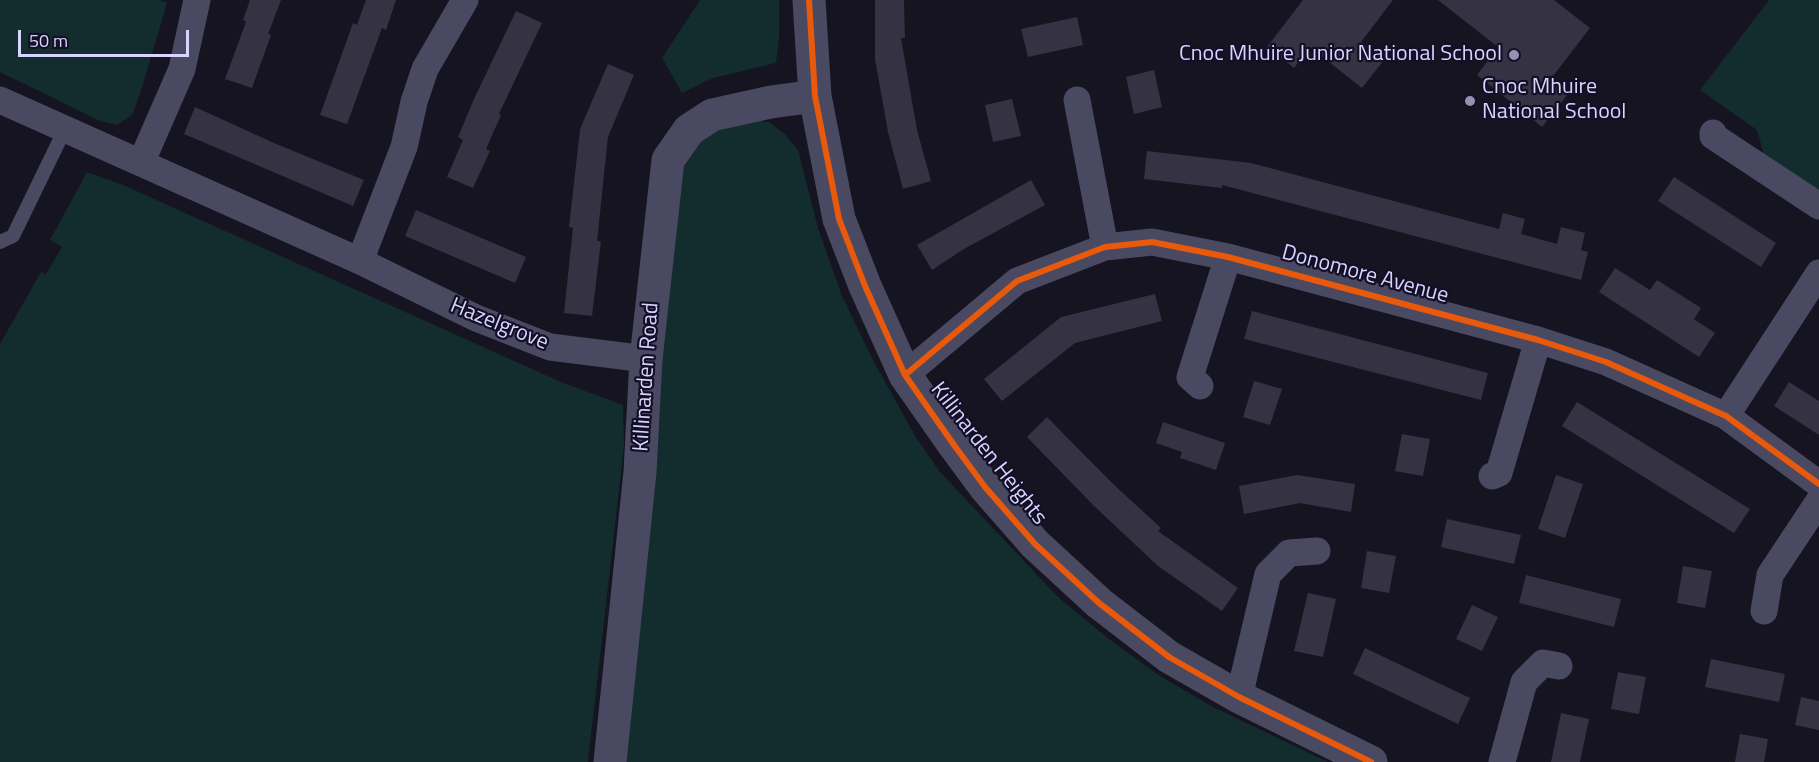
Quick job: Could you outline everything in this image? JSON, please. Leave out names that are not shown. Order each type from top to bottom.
[{"type":"street","points":[[141,162],[182,69],[197,0]]},
{"type":"street","points":[[360,261],[404,147],[414,102],[425,69],[465,0]]},
{"type":"street","name":"Killinarden Heights","points":[[809,0],[815,96],[839,219],[905,375],[985,487],[1035,544],[1100,603],[1169,657],[1239,697],[1371,762]]},
{"type":"street","name":"Killinarden Road","points":[[610,762],[640,472],[646,359],[668,160],[689,130],[712,115],[771,102],[815,96]]},
{"type":"street","name":"Hazelgrove","points":[[0,100],[360,261],[476,318],[550,347],[646,359]]},
{"type":"street","points":[[1077,100],[1105,247]]},
{"type":"street","points":[[1713,133],[1713,136],[1819,206]]},
{"type":"street","name":"Donomore Avenue","points":[[905,375],[1017,281],[1105,247],[1152,242],[1228,257],[1538,340],[1606,362],[1726,416],[1819,484]]},
{"type":"street","points":[[1200,386],[1190,377],[1228,257]]},
{"type":"street","points":[[1726,416],[1819,273]]},
{"type":"street","points":[[1492,476],[1499,473],[1538,340]]},
{"type":"street","points":[[1764,610],[1770,574],[1819,501]]},
{"type":"street","points":[[1239,697],[1268,574],[1289,553],[1317,551]]},
{"type":"street","points":[[1503,762],[1524,682],[1543,663],[1559,666]]},
{"type":"lane","points":[[0,242],[13,236],[65,129]]},
{"type":"green space","points":[[0,0],[159,0],[167,3],[132,115],[117,125],[100,121],[0,72]]},
{"type":"green space","points":[[700,0],[779,0],[779,38],[776,63],[713,78],[682,93],[662,58]]},
{"type":"green space","points":[[1769,0],[1819,0],[1819,190],[1764,155],[1757,130],[1700,90]]},
{"type":"green space","points":[[754,120],[769,122],[785,134],[798,150],[818,228],[842,296],[872,358],[915,436],[940,472],[1058,597],[1109,639],[1160,676],[1213,707],[1328,762],[624,762],[680,167],[701,135]]},
{"type":"green space","points":[[87,172],[123,185],[561,382],[623,405],[624,446],[588,762],[0,762],[0,344],[41,272],[46,274],[62,247],[50,240]]},
{"type":"building","points":[[250,0],[281,0],[252,88],[225,79],[246,22],[243,20]]},
{"type":"building","points":[[366,0],[396,0],[386,30],[382,28],[347,124],[320,115],[353,23],[357,25]]},
{"type":"building","points":[[875,0],[904,0],[905,38],[901,38],[917,130],[931,181],[903,189],[888,132],[875,59]]},
{"type":"building","name":"Cnoc Mhuire Junior National School","points":[[1303,0],[1393,0],[1361,42],[1384,60],[1362,88],[1310,47],[1294,68],[1267,47]]},
{"type":"building","name":"Cnoc Mhuire Junior National School","points":[[1438,0],[1554,0],[1590,28],[1550,80],[1568,94],[1542,127],[1477,75],[1498,47]]},
{"type":"building","points":[[516,11],[542,23],[499,114],[501,115],[486,149],[490,151],[473,188],[447,177],[463,140],[458,137]]},
{"type":"building","points":[[1077,17],[1083,45],[1028,57],[1021,29]]},
{"type":"building","points":[[608,64],[634,75],[608,137],[597,241],[601,241],[592,316],[564,313],[573,228],[569,227],[580,129]]},
{"type":"building","points":[[1154,70],[1162,107],[1134,114],[1126,77]]},
{"type":"building","points":[[1012,99],[1021,136],[993,142],[985,105]]},
{"type":"building","points":[[195,107],[364,180],[353,206],[184,134]]},
{"type":"building","points":[[1147,151],[1251,163],[1499,229],[1503,213],[1525,219],[1521,234],[1557,244],[1561,227],[1585,233],[1581,250],[1588,252],[1581,280],[1222,185],[1222,188],[1144,179]]},
{"type":"building","points":[[1674,177],[1776,243],[1761,267],[1658,201]]},
{"type":"building","points":[[1031,180],[1045,205],[964,249],[932,270],[917,245]]},
{"type":"building","points":[[416,210],[526,257],[515,283],[405,236]]},
{"type":"building","points":[[1615,268],[1650,290],[1657,280],[1701,308],[1694,319],[1715,333],[1699,357],[1599,292]]},
{"type":"building","points":[[1155,294],[1162,321],[1075,343],[1002,401],[984,379],[1061,317]]},
{"type":"building","points":[[1252,311],[1488,373],[1481,400],[1244,339]]},
{"type":"building","points":[[1254,381],[1282,389],[1270,425],[1243,417]]},
{"type":"building","points":[[1789,382],[1819,401],[1819,435],[1774,406]]},
{"type":"building","points":[[1577,402],[1750,509],[1734,533],[1562,426]]},
{"type":"building","points":[[1047,417],[1112,483],[1161,528],[1158,531],[1238,588],[1222,611],[1158,566],[1093,505],[1027,437]]},
{"type":"building","points":[[1163,422],[1225,443],[1216,470],[1180,458],[1182,452],[1156,443]]},
{"type":"building","points":[[1402,434],[1430,439],[1423,476],[1395,471]]},
{"type":"building","points":[[1297,475],[1355,484],[1351,512],[1300,503],[1244,514],[1239,486]]},
{"type":"building","points":[[1556,475],[1583,484],[1565,538],[1538,529]]},
{"type":"building","points":[[1447,519],[1521,535],[1514,564],[1441,547]]},
{"type":"building","points":[[1367,551],[1396,556],[1389,593],[1361,588]]},
{"type":"building","points":[[1683,566],[1712,571],[1705,608],[1677,603]]},
{"type":"building","points":[[1526,575],[1621,599],[1614,627],[1519,603]]},
{"type":"building","points":[[1308,593],[1336,599],[1323,657],[1294,651]]},
{"type":"building","points":[[1472,605],[1498,617],[1482,651],[1456,639]]},
{"type":"building","points":[[1365,648],[1470,698],[1458,724],[1353,674]]},
{"type":"building","points":[[1711,659],[1785,674],[1779,702],[1705,687]]},
{"type":"building","points":[[1618,672],[1646,677],[1639,714],[1611,709]]},
{"type":"building","points":[[1801,697],[1819,701],[1819,730],[1795,725]]},
{"type":"building","points":[[1561,713],[1589,719],[1580,762],[1551,762]]},
{"type":"building","points":[[1740,734],[1768,739],[1764,762],[1735,762]]},
{"type":"cycle path","points":[[809,0],[815,96],[839,219],[865,286],[905,375],[954,445],[985,487],[1035,544],[1099,603],[1169,657],[1239,697],[1371,762]]},
{"type":"cycle path","points":[[905,375],[1017,281],[1105,247],[1152,242],[1228,257],[1538,340],[1606,362],[1726,416],[1819,484]]},
{"type":"place","name":"Cnoc Mhuire Junior National School","points":[[1514,55]]},
{"type":"place","name":"Cnoc Mhuire National School","points":[[1470,101]]}]
